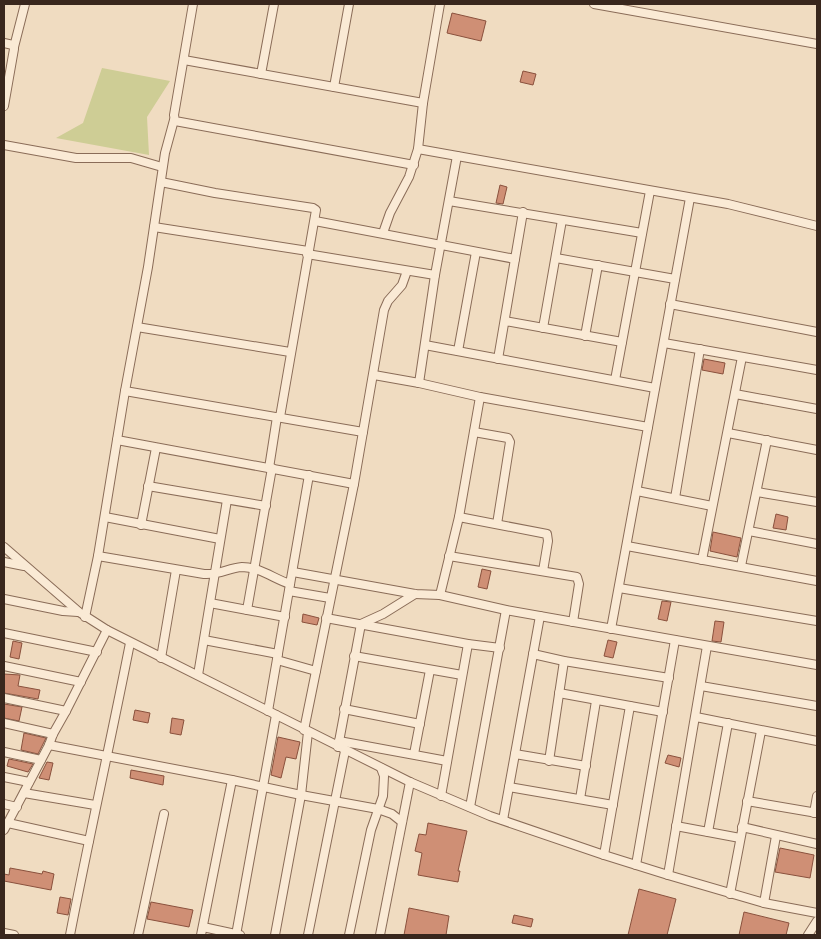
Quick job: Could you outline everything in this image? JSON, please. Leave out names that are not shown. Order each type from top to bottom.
[{"type":"street","points":[[4,106],[14,47],[24,4]]},
{"type":"street","points":[[82,614],[98,556],[154,227],[162,167],[174,120],[193,4]]},
{"type":"street","points":[[261,74],[274,4]]},
{"type":"street","points":[[334,87],[349,4]]},
{"type":"street","points":[[383,234],[390,213],[414,165],[418,149],[423,102],[440,4]]},
{"type":"street","points":[[594,4],[817,44]]},
{"type":"street","points":[[4,43],[11,44],[14,47]]},
{"type":"street","points":[[184,60],[423,102]]},
{"type":"street","points":[[174,120],[414,165]]},
{"type":"street","points":[[4,145],[76,158],[131,158],[162,167]]},
{"type":"street","points":[[418,149],[728,204],[817,226]]},
{"type":"street","points":[[419,383],[435,276],[458,156]]},
{"type":"street","points":[[160,182],[215,193],[312,208],[316,213],[290,352],[266,506],[247,610]]},
{"type":"street","points":[[615,380],[650,190]]},
{"type":"street","points":[[611,629],[690,198]]},
{"type":"street","points":[[449,201],[642,233]]},
{"type":"street","points":[[498,359],[523,212]]},
{"type":"street","points":[[543,328],[562,220]]},
{"type":"street","points":[[315,221],[515,259]]},
{"type":"street","points":[[154,227],[435,276]]},
{"type":"street","points":[[458,351],[476,252]]},
{"type":"street","points":[[556,258],[675,279]]},
{"type":"street","points":[[585,336],[598,265]]},
{"type":"street","points":[[275,935],[301,795],[306,731],[316,671],[354,484],[384,310],[388,301],[402,285],[407,270]]},
{"type":"street","points":[[670,304],[817,332]]},
{"type":"street","points":[[505,321],[622,342]]},
{"type":"street","points":[[137,327],[290,352]]},
{"type":"street","points":[[664,343],[817,370]]},
{"type":"street","points":[[425,345],[655,388]]},
{"type":"street","points":[[674,498],[700,349]]},
{"type":"street","points":[[702,560],[742,357]]},
{"type":"street","points":[[374,375],[480,397],[648,427]]},
{"type":"street","points":[[125,391],[363,432]]},
{"type":"street","points":[[736,394],[817,409]]},
{"type":"street","points":[[440,596],[459,517],[480,397]]},
{"type":"street","points":[[474,432],[508,438],[510,442],[497,524]]},
{"type":"street","points":[[728,433],[817,450]]},
{"type":"street","points":[[118,440],[354,484]]},
{"type":"street","points":[[741,566],[767,440]]},
{"type":"street","points":[[141,525],[156,448]]},
{"type":"street","points":[[268,711],[309,475]]},
{"type":"street","points":[[148,486],[266,506]]},
{"type":"street","points":[[637,491],[712,506]]},
{"type":"street","points":[[757,492],[817,502]]},
{"type":"street","points":[[198,675],[227,500]]},
{"type":"street","points":[[105,517],[220,539]]},
{"type":"street","points":[[459,517],[547,534],[548,541],[543,571]]},
{"type":"street","points":[[749,530],[817,544]]},
{"type":"street","points":[[627,546],[817,581]]},
{"type":"street","points":[[4,547],[82,614],[107,630],[306,731],[338,744],[414,754],[448,761]]},
{"type":"street","points":[[98,556],[176,570],[214,574],[235,568],[254,569],[290,588],[330,598]]},
{"type":"street","points":[[449,556],[575,576],[579,579],[574,622]]},
{"type":"street","points":[[4,562],[24,566]]},
{"type":"street","points":[[161,658],[176,570]]},
{"type":"street","points":[[293,572],[415,594],[440,596],[506,610],[817,665]]},
{"type":"street","points":[[619,588],[817,621]]},
{"type":"street","points":[[361,624],[383,614],[415,594]]},
{"type":"street","points":[[4,599],[82,614]]},
{"type":"street","points":[[210,603],[285,617]]},
{"type":"street","points":[[470,807],[506,610]]},
{"type":"street","points":[[502,820],[540,616]]},
{"type":"street","points":[[326,618],[500,648]]},
{"type":"street","points":[[338,744],[361,624]]},
{"type":"street","points":[[4,830],[107,630]]},
{"type":"street","points":[[4,633],[97,652]]},
{"type":"street","points":[[204,640],[277,657],[316,671]]},
{"type":"street","points":[[636,865],[675,640]]},
{"type":"street","points":[[70,935],[95,805],[108,756],[130,643]]},
{"type":"street","points":[[440,796],[448,761],[468,644]]},
{"type":"street","points":[[668,875],[707,646]]},
{"type":"street","points":[[533,654],[564,661],[669,678]]},
{"type":"street","points":[[354,656],[462,675]]},
{"type":"street","points":[[549,760],[564,661]]},
{"type":"street","points":[[4,666],[81,682]]},
{"type":"street","points":[[414,754],[430,670]]},
{"type":"street","points":[[701,686],[817,706]]},
{"type":"street","points":[[559,693],[663,712]]},
{"type":"street","points":[[4,698],[66,711]]},
{"type":"street","points":[[580,799],[596,700]]},
{"type":"street","points":[[604,856],[630,706]]},
{"type":"street","points":[[344,709],[420,724]]},
{"type":"street","points":[[232,780],[202,931],[238,935],[262,787],[276,716]]},
{"type":"street","points":[[696,716],[817,741]]},
{"type":"street","points":[[4,723],[53,734]]},
{"type":"street","points":[[708,832],[728,723]]},
{"type":"street","points":[[730,894],[761,730]]},
{"type":"street","points":[[338,744],[346,751],[440,796],[604,856],[730,894],[764,903],[817,913]]},
{"type":"street","points":[[49,745],[378,809],[392,814],[402,822]]},
{"type":"street","points":[[308,935],[334,801],[346,751]]},
{"type":"street","points":[[4,752],[41,760]]},
{"type":"street","points":[[515,754],[586,766]]},
{"type":"street","points":[[349,935],[371,830],[384,790],[384,776],[381,768]]},
{"type":"street","points":[[4,778],[29,782]]},
{"type":"street","points":[[380,935],[410,782]]},
{"type":"street","points":[[509,787],[612,805]]},
{"type":"street","points":[[24,793],[95,805]]},
{"type":"street","points":[[747,801],[815,813],[817,796]]},
{"type":"street","points":[[4,804],[17,807]]},
{"type":"street","points":[[138,935],[164,814]]},
{"type":"street","points":[[8,823],[89,841]]},
{"type":"street","points":[[676,826],[740,838]]},
{"type":"street","points":[[742,827],[817,844]]},
{"type":"street","points":[[764,903],[776,836]]},
{"type":"street","points":[[808,935],[817,921]]},
{"type":"street","points":[[4,933],[14,935]]},
{"type":"shaded area","points":[[102,68],[170,81],[147,117],[149,155],[56,138],[83,123]]},
{"type":"building","points":[[452,13],[486,21],[481,41],[447,33]]},
{"type":"building","points":[[523,71],[536,74],[533,85],[520,82]]},
{"type":"building","points":[[500,185],[507,187],[503,204],[496,203]]},
{"type":"building","points":[[704,359],[725,363],[723,374],[702,370]]},
{"type":"building","points":[[776,514],[788,517],[786,530],[773,528]]},
{"type":"building","points":[[713,532],[741,538],[737,557],[710,551]]},
{"type":"building","points":[[482,569],[491,571],[487,589],[478,587]]},
{"type":"building","points":[[662,601],[671,602],[667,621],[658,619]]},
{"type":"building","points":[[303,614],[319,618],[317,625],[302,622]]},
{"type":"building","points":[[715,621],[724,622],[721,642],[712,641]]},
{"type":"building","points":[[608,640],[617,642],[613,658],[604,656]]},
{"type":"building","points":[[13,641],[22,643],[19,659],[10,657]]},
{"type":"building","points":[[4,674],[20,675],[18,686],[40,690],[38,699],[4,693]]},
{"type":"building","points":[[4,704],[22,707],[19,721],[4,718]]},
{"type":"building","points":[[135,710],[150,713],[148,723],[133,720]]},
{"type":"building","points":[[172,718],[184,720],[181,735],[170,733]]},
{"type":"building","points":[[24,733],[46,738],[38,754],[21,750]]},
{"type":"building","points":[[278,737],[300,742],[296,759],[286,757],[281,778],[271,775]]},
{"type":"building","points":[[668,755],[681,758],[679,767],[665,763]]},
{"type":"building","points":[[9,759],[33,764],[28,772],[7,766]]},
{"type":"building","points":[[47,762],[53,763],[49,780],[39,778]]},
{"type":"building","points":[[131,770],[164,776],[163,785],[130,778]]},
{"type":"building","points":[[428,823],[467,831],[458,871],[460,871],[458,882],[418,875],[422,853],[415,851],[419,834],[426,835]]},
{"type":"building","points":[[780,848],[814,855],[810,878],[775,872]]},
{"type":"building","points":[[10,868],[42,874],[43,871],[54,874],[51,890],[4,881],[4,874],[9,875]]},
{"type":"building","points":[[639,889],[676,899],[667,935],[628,935]]},
{"type":"building","points":[[60,897],[71,899],[68,915],[57,913]]},
{"type":"building","points":[[151,902],[193,910],[189,927],[147,919]]},
{"type":"building","points":[[409,908],[449,916],[446,935],[404,935]]},
{"type":"building","points":[[744,912],[789,923],[786,935],[739,935]]},
{"type":"building","points":[[514,915],[533,919],[531,927],[512,923]]}]
